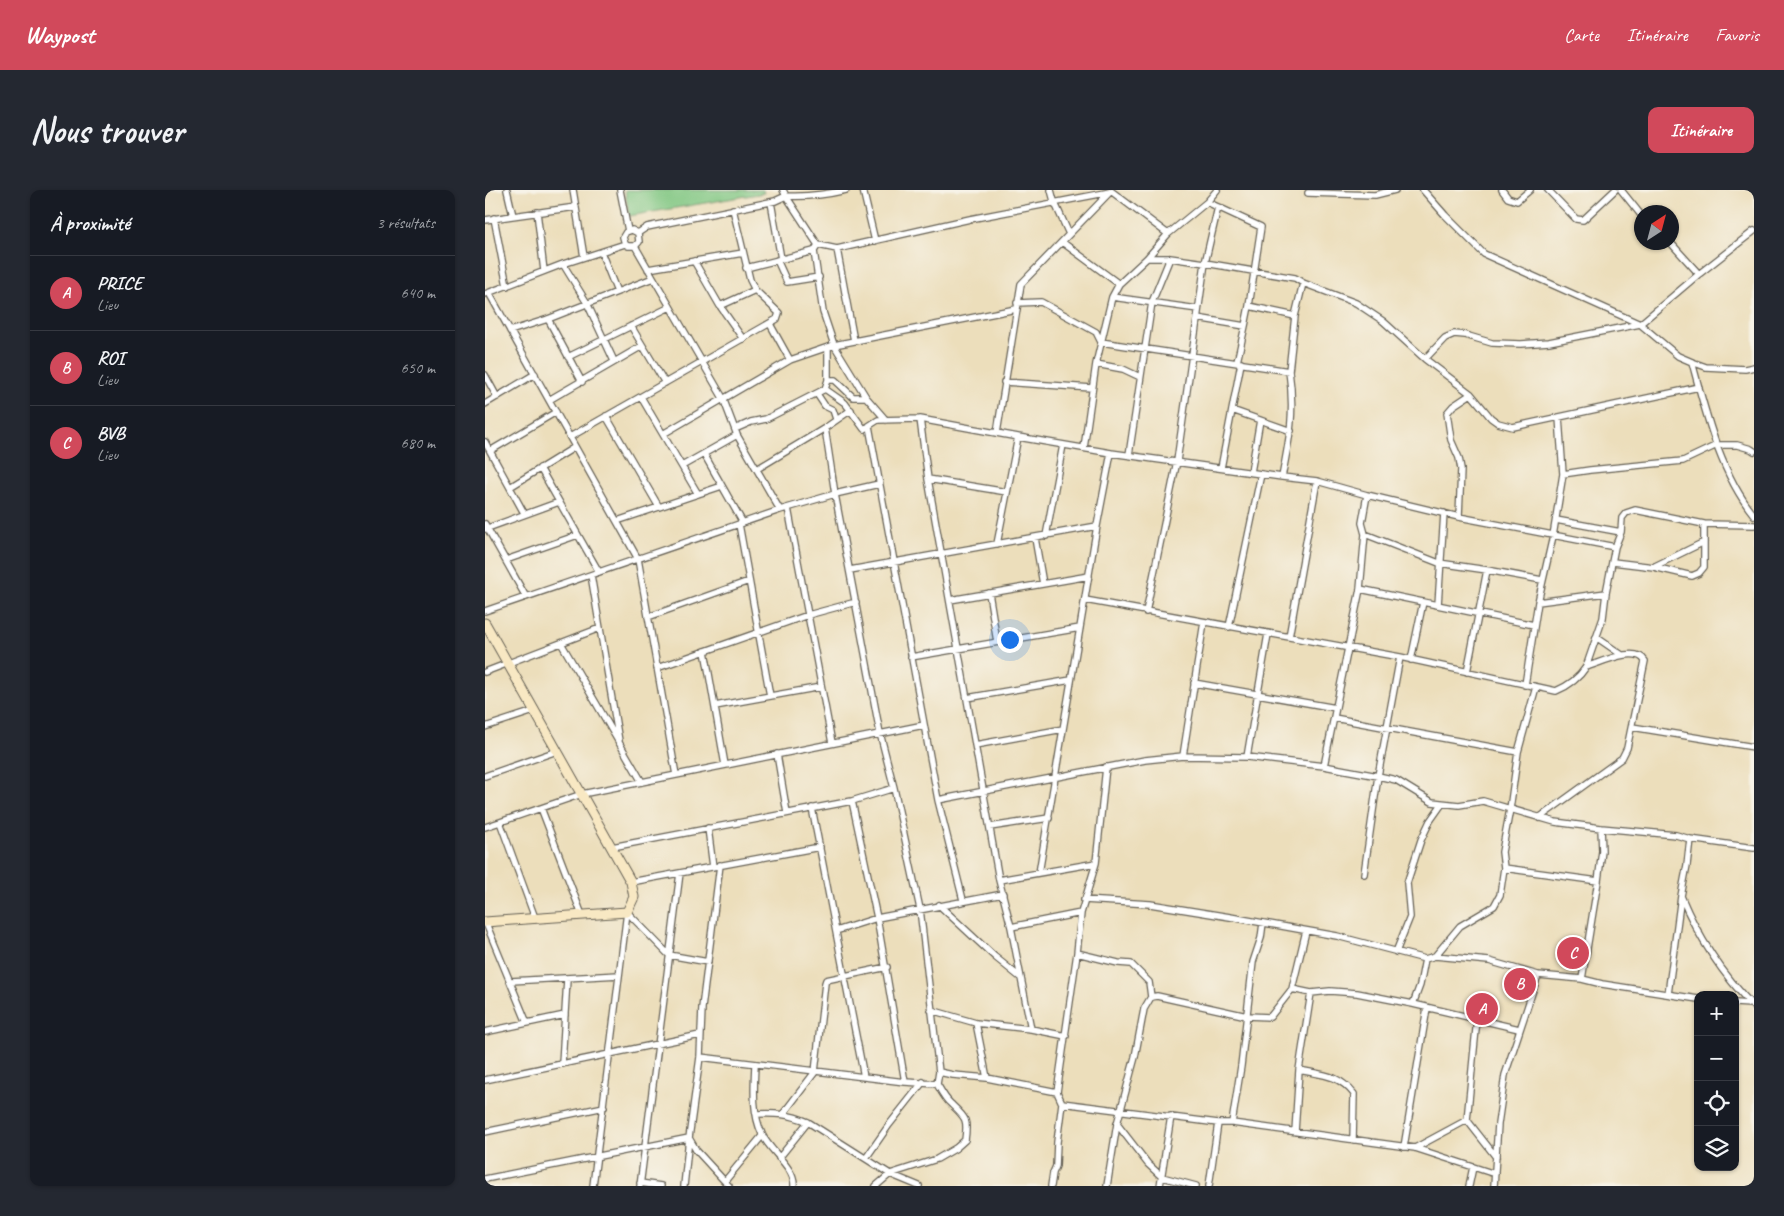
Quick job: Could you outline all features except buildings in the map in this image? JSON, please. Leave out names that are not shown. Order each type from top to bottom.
[{"type":"street","points":[[507,190],[513,216]]},
{"type":"street","points":[[573,190],[584,257]]},
{"type":"street","points":[[621,190],[628,231],[623,237],[625,244],[630,247],[635,246],[639,242],[638,233]]},
{"type":"street","points":[[783,190],[785,196],[818,245],[837,250],[1053,201],[1113,191],[1168,234]]},
{"type":"street","points":[[638,233],[647,227],[771,202],[785,196],[821,196],[846,190]]},
{"type":"street","points":[[863,190],[875,241]]},
{"type":"street","points":[[1051,190],[1053,201],[1069,234]]},
{"type":"street","points":[[1083,448],[1096,364],[1112,297],[1119,284],[1147,258],[1168,234],[1207,202],[1217,190]]},
{"type":"street","points":[[1308,193],[1375,195],[1395,190]]},
{"type":"street","points":[[1423,190],[1484,254],[1641,324],[1678,356],[1692,362],[1706,367],[1745,369],[1754,367]]},
{"type":"street","points":[[1502,190],[1509,198],[1517,201],[1530,190]]},
{"type":"street","points":[[1549,190],[1576,219],[1583,220],[1615,190]]},
{"type":"street","points":[[1621,190],[1634,206]]},
{"type":"street","points":[[997,434],[1019,287],[1113,191]]},
{"type":"street","points":[[771,202],[779,259],[787,282],[819,278]]},
{"type":"street","points":[[1207,202],[1261,227],[1221,468]]},
{"type":"street","points":[[485,220],[576,207]]},
{"type":"street","points":[[1146,612],[1177,461],[1205,263],[1217,207]]},
{"type":"street","points":[[570,437],[777,319],[779,313],[755,290],[746,268],[733,209]]},
{"type":"street","points":[[537,212],[544,271]]},
{"type":"street","points":[[494,218],[507,286]]},
{"type":"street","points":[[628,231],[638,233]]},
{"type":"street","points":[[1425,359],[1445,338],[1454,334],[1465,335],[1492,343],[1549,342],[1641,324],[1699,274],[1754,231]]},
{"type":"street","points":[[1062,242],[1119,284]]},
{"type":"street","points":[[625,244],[563,264],[487,293],[535,374],[638,558],[676,775]]},
{"type":"street","points":[[746,268],[814,251],[818,245]]},
{"type":"street","points":[[635,246],[723,398],[736,432],[780,510]]},
{"type":"street","points":[[837,250],[854,341]]},
{"type":"street","points":[[1679,250],[1699,274]]},
{"type":"street","points":[[682,466],[704,454],[751,422],[766,419],[825,389],[829,380],[831,346],[823,312],[814,251]]},
{"type":"street","points":[[601,252],[617,292]]},
{"type":"street","points":[[648,269],[743,253]]},
{"type":"street","points":[[1147,258],[1170,258],[1295,278],[1303,284],[1356,303],[1383,321],[1425,359],[1471,394],[1498,424],[1513,427],[1699,387]]},
{"type":"street","points":[[1129,455],[1144,348],[1153,302],[1170,258]]},
{"type":"street","points":[[694,261],[743,339]]},
{"type":"street","points":[[563,264],[587,303],[615,361]]},
{"type":"street","points":[[510,331],[548,319],[653,278]]},
{"type":"street","points":[[1282,477],[1291,431],[1293,396],[1289,371],[1295,316],[1303,284]]},
{"type":"street","points":[[721,306],[755,290]]},
{"type":"street","points":[[1112,297],[1198,309]]},
{"type":"street","points":[[663,434],[790,360],[831,346],[1016,306],[1041,302],[1095,332],[1101,342]]},
{"type":"street","points":[[1249,306],[1295,316]]},
{"type":"street","points":[[568,357],[670,307]]},
{"type":"street","points":[[1197,318],[1245,326]]},
{"type":"street","points":[[548,319],[582,382]]},
{"type":"street","points":[[770,324],[790,360]]},
{"type":"street","points":[[631,326],[665,383]]},
{"type":"street","points":[[1101,342],[1289,371]]},
{"type":"street","points":[[549,400],[642,346]]},
{"type":"street","points":[[831,346],[866,397],[887,420]]},
{"type":"street","points":[[1692,362],[1717,445],[1736,489],[1754,516]]},
{"type":"street","points":[[1096,364],[1123,370],[1140,377]]},
{"type":"street","points":[[485,404],[535,374]]},
{"type":"street","points":[[485,375],[497,397]]},
{"type":"street","points":[[829,380],[836,381],[853,397],[866,397]]},
{"type":"street","points":[[1004,382],[1092,388]]},
{"type":"street","points":[[825,389],[838,397],[851,410],[864,430],[878,420],[920,419],[1018,438],[1111,453],[1317,481],[1459,517],[1615,547]]},
{"type":"street","points":[[817,394],[825,406],[833,410],[836,419]]},
{"type":"street","points":[[1459,517],[1461,469],[1459,458],[1451,440],[1447,413],[1453,406],[1471,394]]},
{"type":"street","points":[[641,397],[698,494]]},
{"type":"street","points":[[757,469],[851,410]]},
{"type":"street","points":[[1232,410],[1291,431]]},
{"type":"street","points":[[490,451],[556,412]]},
{"type":"street","points":[[607,416],[659,507]]},
{"type":"street","points":[[1525,685],[1538,602],[1553,536],[1563,474],[1559,417]]},
{"type":"street","points":[[920,419],[928,479],[999,880],[1011,927],[1031,1029]]},
{"type":"street","points":[[1251,472],[1260,420]]},
{"type":"street","points":[[869,426],[938,800],[963,900]]},
{"type":"street","points":[[825,428],[835,494],[880,733],[894,788],[920,910],[939,1072],[937,1084],[949,1103],[962,1113],[967,1121],[965,1140],[956,1148],[937,1159],[890,1174],[877,1186]]},
{"type":"street","points":[[997,544],[1018,438]]},
{"type":"street","points":[[485,442],[525,513]]},
{"type":"street","points":[[1045,536],[1063,445]]},
{"type":"street","points":[[1563,474],[1683,461],[1717,445],[1737,445],[1754,451]]},
{"type":"street","points":[[510,487],[575,447]]},
{"type":"street","points":[[1039,873],[1111,453]]},
{"type":"street","points":[[704,454],[741,523],[749,581],[770,696]]},
{"type":"street","points":[[540,468],[599,572]]},
{"type":"street","points":[[1229,627],[1261,474]]},
{"type":"street","points":[[928,479],[1007,492]]},
{"type":"street","points":[[1289,638],[1317,481]]},
{"type":"street","points":[[485,611],[780,510],[835,494],[879,484]]},
{"type":"street","points":[[617,521],[722,486]]},
{"type":"street","points":[[1324,766],[1360,589],[1365,534],[1362,523],[1367,495]]},
{"type":"street","points":[[527,597],[486,527],[559,502]]},
{"type":"street","points":[[788,508],[832,743]]},
{"type":"street","points":[[1085,600],[1349,648],[1556,691],[1565,687],[1581,674],[1586,667],[1603,618],[1615,547],[1621,532],[1622,518],[1626,513],[1635,510],[1705,524],[1754,525]]},
{"type":"street","points":[[1438,605],[1439,563],[1444,513]]},
{"type":"street","points":[[1555,520],[1621,532]]},
{"type":"street","points":[[1613,562],[1654,566],[1692,576],[1699,574],[1704,567],[1705,524]]},
{"type":"street","points":[[850,570],[1097,526]]},
{"type":"street","points":[[1365,534],[1439,563],[1542,580]]},
{"type":"street","points":[[505,560],[578,535]]},
{"type":"street","points":[[1035,538],[1043,584]]},
{"type":"street","points":[[1654,566],[1704,542]]},
{"type":"street","points":[[1467,672],[1487,570]]},
{"type":"street","points":[[591,575],[619,741]]},
{"type":"street","points":[[950,600],[1089,576]]},
{"type":"street","points":[[648,617],[749,581]]},
{"type":"street","points":[[1360,589],[1534,625]]},
{"type":"street","points":[[989,593],[997,642]]},
{"type":"street","points":[[1538,602],[1606,593]]},
{"type":"street","points":[[657,668],[807,615],[856,602]]},
{"type":"street","points":[[1411,660],[1423,602]]},
{"type":"street","points":[[1183,756],[1204,622]]},
{"type":"street","points":[[485,623],[612,847],[631,882],[635,897],[627,912],[593,1186]]},
{"type":"street","points":[[485,672],[599,628]]},
{"type":"street","points":[[911,657],[1080,628]]},
{"type":"street","points":[[1247,757],[1269,634]]},
{"type":"street","points":[[1596,637],[1622,656]]},
{"type":"street","points":[[561,643],[641,782]]},
{"type":"street","points":[[705,651],[725,765]]},
{"type":"street","points":[[1539,818],[1622,758],[1626,753],[1645,661],[1643,656],[1638,654],[1622,656],[1586,667]]},
{"type":"street","points":[[1364,874],[1400,658]]},
{"type":"street","points":[[967,698],[1071,680]]},
{"type":"street","points":[[1194,683],[1336,708]]},
{"type":"street","points":[[715,706],[821,687]]},
{"type":"street","points":[[1435,956],[1460,926],[1494,906],[1500,895],[1504,868],[1502,852],[1518,752],[1536,687]]},
{"type":"street","points":[[485,727],[535,711]]},
{"type":"street","points":[[1334,718],[1518,752]]},
{"type":"street","points":[[485,827],[582,794],[924,725]]},
{"type":"street","points":[[1632,727],[1754,747]]},
{"type":"street","points":[[975,745],[1063,728]]},
{"type":"street","points":[[485,776],[557,751]]},
{"type":"street","points":[[777,754],[787,813]]},
{"type":"street","points":[[938,800],[1145,760],[1183,756],[1247,757],[1324,766],[1396,780],[1432,802],[1442,804],[1459,805],[1483,801],[1518,810],[1539,818],[1601,828],[1676,835],[1690,839],[1754,848]]},
{"type":"street","points":[[1051,1186],[1056,1166],[1062,1103],[1057,1092],[1081,914],[1095,864],[1106,767]]},
{"type":"street","points":[[612,847],[852,801],[894,788]]},
{"type":"street","points":[[852,801],[887,967],[905,1082]]},
{"type":"street","points":[[1396,952],[1411,918],[1407,883],[1421,840],[1430,821],[1442,804]]},
{"type":"street","points":[[541,808],[582,915]]},
{"type":"street","points":[[812,808],[865,1077]]},
{"type":"street","points":[[990,827],[1049,818]]},
{"type":"street","points":[[499,822],[535,918]]},
{"type":"street","points":[[708,828],[713,867]]},
{"type":"street","points":[[1581,979],[1602,851],[1601,828]]},
{"type":"street","points":[[1668,994],[1690,839]]},
{"type":"street","points":[[631,882],[820,847]]},
{"type":"street","points":[[999,880],[1095,864]]},
{"type":"street","points":[[684,1186],[700,1057],[700,1035],[708,962],[721,865]]},
{"type":"street","points":[[1504,868],[1597,881]]},
{"type":"street","points":[[661,1186],[640,1185],[680,873]]},
{"type":"street","points":[[836,931],[877,918],[963,900],[1003,894]]},
{"type":"street","points":[[1681,896],[1696,930],[1711,954],[1753,1005]]},
{"type":"street","points":[[1084,900],[1157,905],[1337,936],[1425,959],[1435,956],[1489,961],[1538,975],[1581,979],[1694,998]]},
{"type":"street","points":[[939,905],[995,957],[1021,978]]},
{"type":"street","points":[[527,1023],[485,921],[627,912],[669,955],[708,962]]},
{"type":"street","points":[[1011,927],[1081,914]]},
{"type":"street","points":[[1232,1123],[1241,1066],[1253,962],[1261,938],[1263,923]]},
{"type":"street","points":[[1151,997],[1157,996],[1247,1016],[1270,1017],[1292,989],[1306,931]]},
{"type":"street","points":[[1077,953],[1131,964],[1149,982],[1151,997],[1144,1009],[1135,1056],[1117,1124],[1107,1186]]},
{"type":"street","points":[[1413,1004],[1420,985],[1425,959]]},
{"type":"street","points":[[783,1114],[815,1072],[825,983],[829,979],[887,967]]},
{"type":"street","points":[[511,981],[619,975]]},
{"type":"street","points":[[1495,1186],[1498,1124],[1505,1075],[1538,975]]},
{"type":"street","points":[[562,1064],[567,979]]},
{"type":"street","points":[[1292,989],[1311,993],[1330,991],[1357,993],[1519,1029]]},
{"type":"street","points":[[1295,1132],[1299,1070],[1311,993]]},
{"type":"street","points":[[1739,1003],[1753,1005]]},
{"type":"street","points":[[1404,1147],[1427,1008]]},
{"type":"street","points":[[931,1010],[976,1023],[1031,1029],[1066,1036]]},
{"type":"street","points":[[485,1032],[565,1015]]},
{"type":"street","points":[[1477,1019],[1467,1120],[1496,1157]]},
{"type":"street","points":[[976,1023],[987,1078]]},
{"type":"street","points":[[485,1080],[700,1035]]},
{"type":"street","points":[[700,1057],[815,1072],[937,1084]]},
{"type":"street","points":[[755,1065],[756,1114],[762,1136],[793,1176],[794,1186]]},
{"type":"street","points":[[1299,1070],[1332,1077],[1346,1084],[1355,1094],[1353,1140]]},
{"type":"street","points":[[939,1072],[987,1078],[1057,1092]]},
{"type":"street","points":[[866,1158],[923,1082]]},
{"type":"street","points":[[1062,1103],[1218,1123],[1232,1123],[1415,1148],[1495,1174]]},
{"type":"street","points":[[485,1132],[604,1107]]},
{"type":"street","points":[[756,1114],[796,1116],[890,1174],[918,1186]]},
{"type":"street","points":[[1160,1186],[1171,1116]]},
{"type":"street","points":[[1415,1148],[1467,1120]]},
{"type":"street","points":[[779,1158],[808,1122]]},
{"type":"street","points":[[1209,1186],[1218,1123]]},
{"type":"street","points":[[1117,1124],[1148,1164],[1162,1177],[1196,1186]]},
{"type":"street","points":[[725,1181],[762,1136]]},
{"type":"street","points":[[485,1170],[487,1178],[689,1138]]},
{"type":"street","points":[[689,1138],[696,1150],[729,1186]]},
{"type":"street","points":[[1469,1186],[1473,1167]]},
{"type":"green space","points":[[625,190],[763,190],[764,193],[629,216]]},
{"type":"place","name":"BVB","points":[[1573,953]]},
{"type":"place","name":"ROI","points":[[1520,984]]},
{"type":"place","name":"PRICE","points":[[1482,1009]]}]
